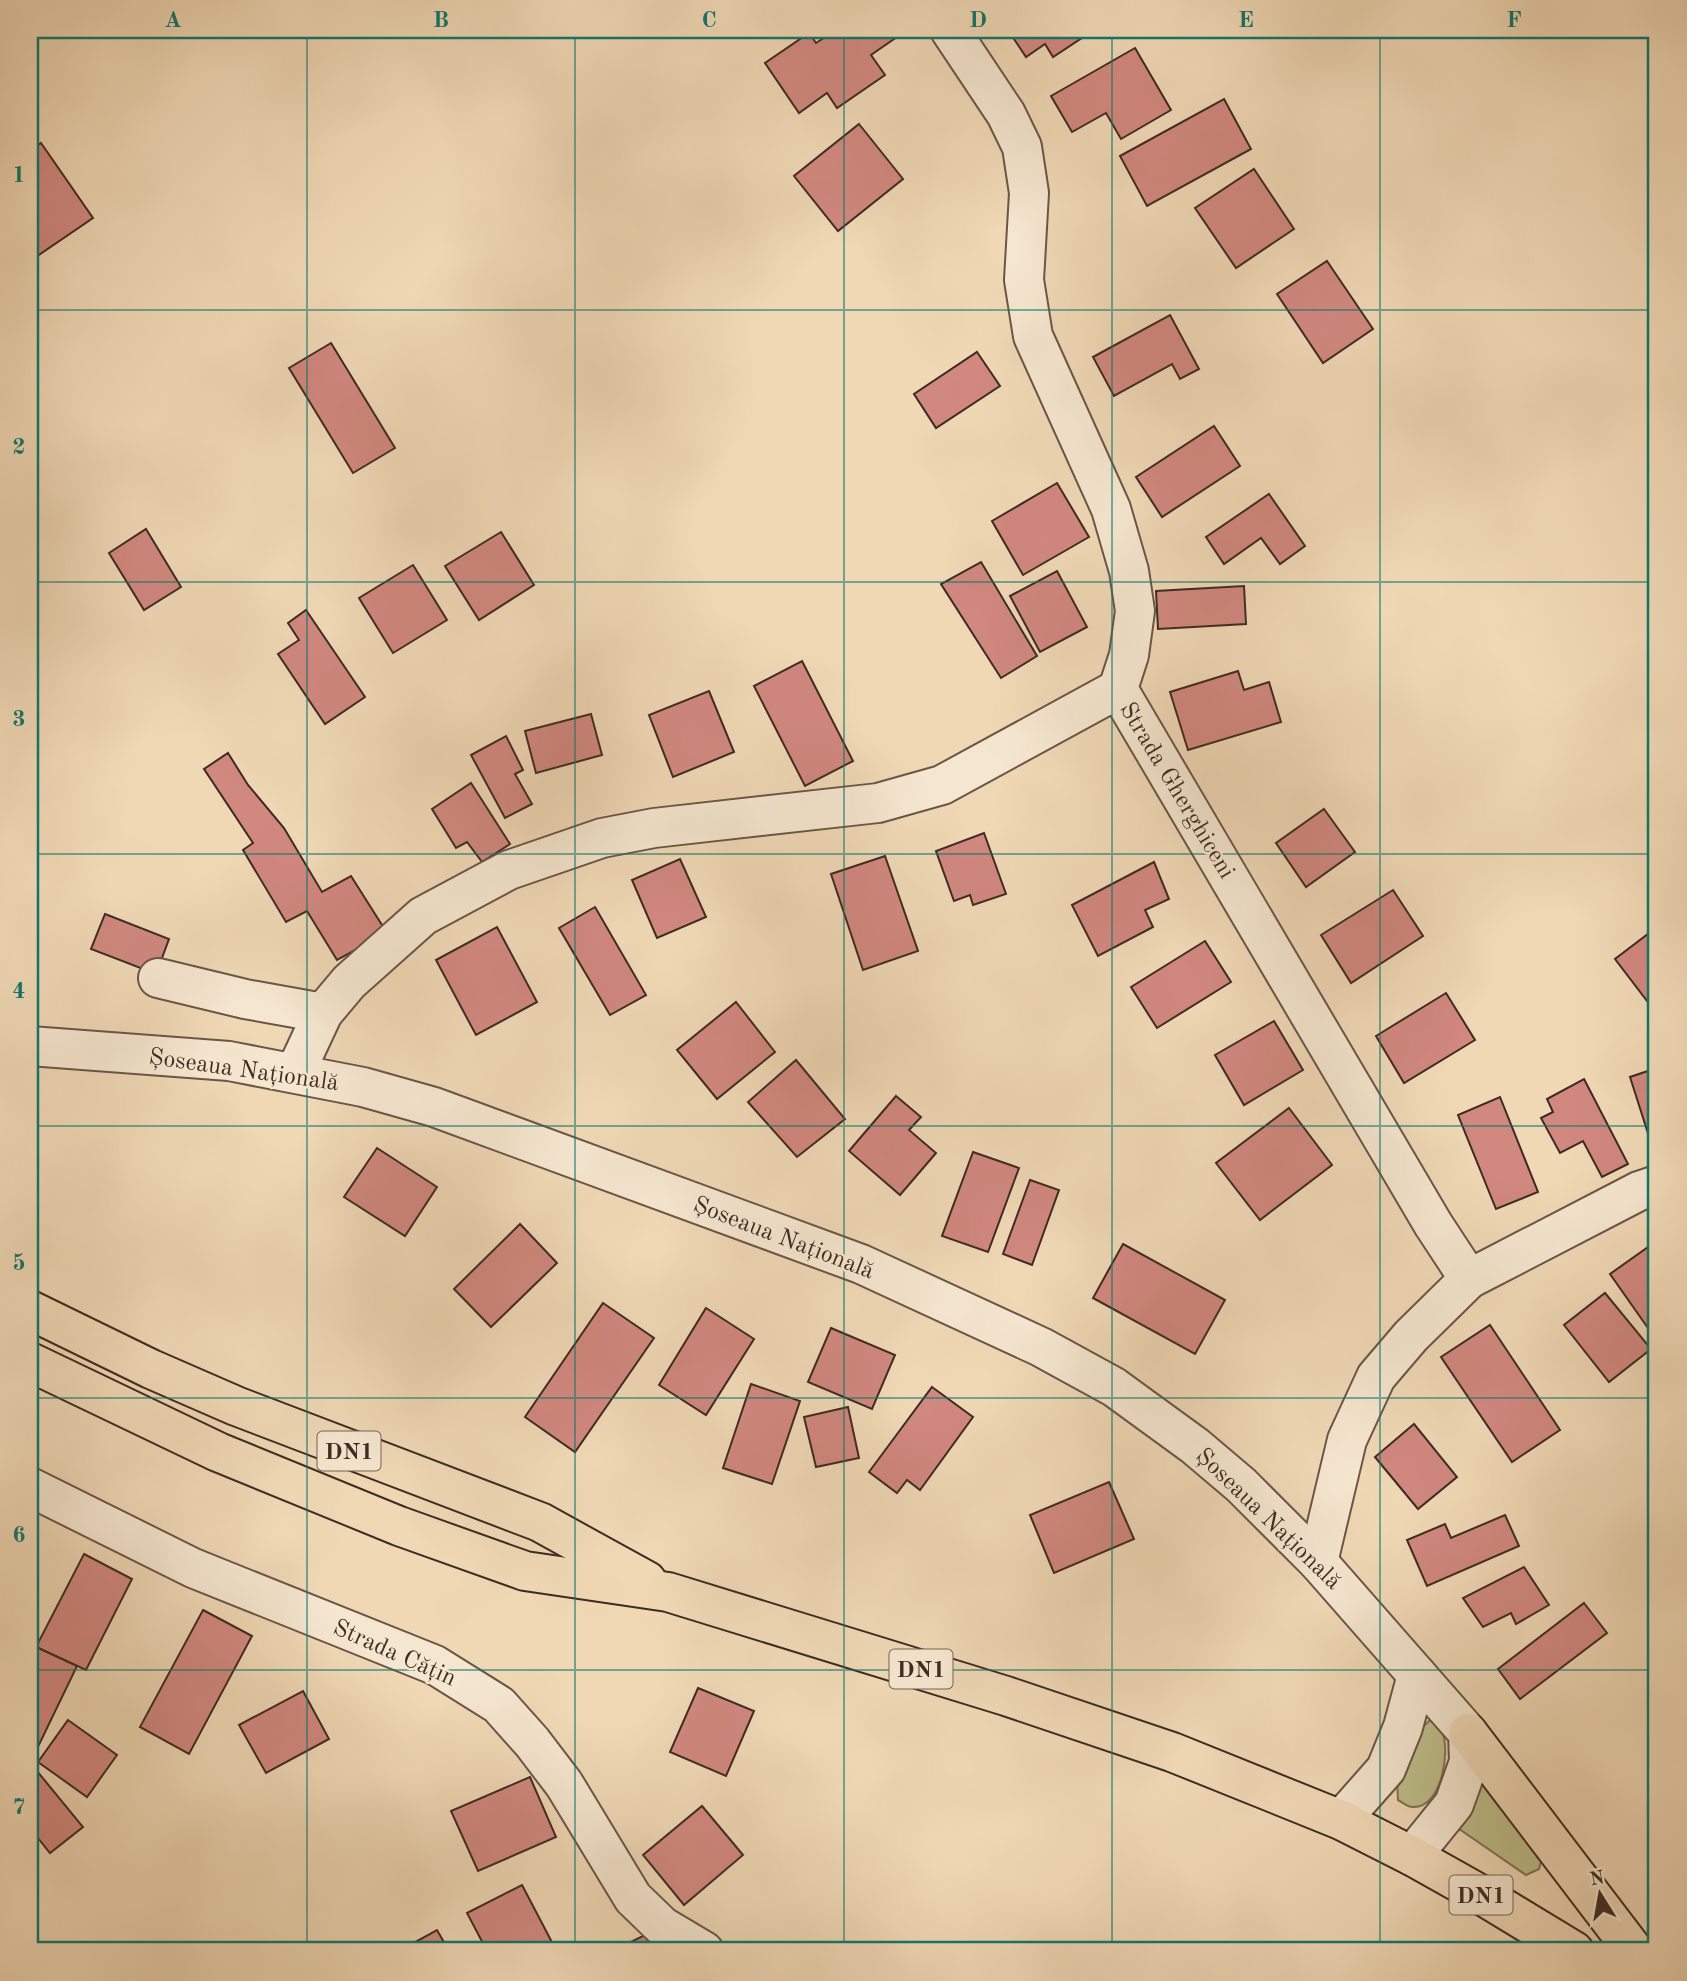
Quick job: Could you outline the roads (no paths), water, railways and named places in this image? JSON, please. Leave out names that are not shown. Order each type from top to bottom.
[{"type":"highway","name":"DN1","points":[[30,1310],[151,1369],[236,1406],[540,1522],[668,1592]]},
{"type":"highway","name":"DN1","points":[[30,1362],[218,1452],[399,1526],[525,1571],[668,1592],[993,1692],[1172,1752],[1341,1820],[1412,1856],[1563,1946]]},
{"type":"highway","points":[[1468,1733],[1633,1951]]},
{"type":"street","name":"Strada Gherghiceni","points":[[950,30],[1006,114],[1022,147],[1029,192],[1024,280],[1032,336],[1111,509],[1129,571],[1135,611],[1129,654],[1118,689],[1426,1212],[1469,1279]]},
{"type":"street","points":[[295,1073],[323,1013],[349,982],[423,916],[509,870],[602,838],[654,828],[878,803],[942,785],[1118,689]]},
{"type":"street","points":[[158,978],[245,999],[323,1013]]},
{"type":"street","name":"Șoseaua Națională","points":[[30,1046],[229,1061],[363,1087],[434,1107],[886,1275],[1041,1347],[1114,1387],[1195,1446],[1241,1485],[1318,1562],[1468,1733]]},
{"type":"street","points":[[1318,1562],[1347,1440],[1376,1377],[1411,1336],[1469,1279],[1639,1191],[1657,1185]]},
{"type":"street","name":"Strada Cățin","points":[[30,1487],[193,1568],[435,1665],[499,1705],[564,1784],[633,1898],[662,1926],[704,1951]]},
{"type":"street","points":[[1341,1820],[1385,1769],[1403,1727],[1417,1675]]},
{"type":"street","points":[[1412,1856],[1454,1804],[1469,1762],[1468,1733]]}]
